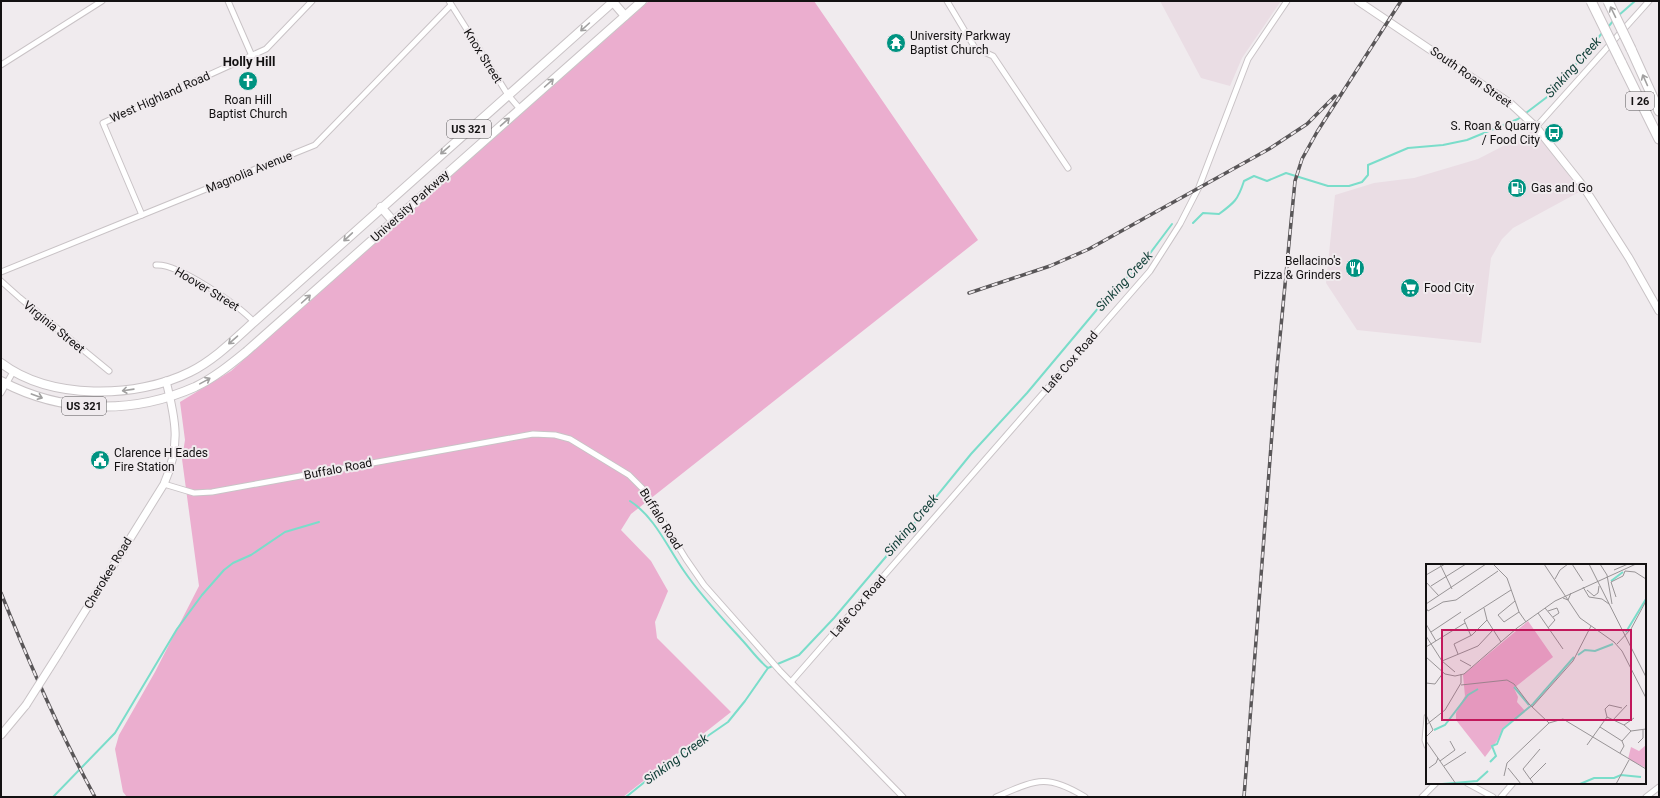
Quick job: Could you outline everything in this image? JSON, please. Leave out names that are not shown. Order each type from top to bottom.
[{"type":"highway","name":"University Parkway","points":[[1,363],[13,372],[38,382],[92,392],[141,388],[180,377],[203,364],[254,322],[613,1]]},
{"type":"highway","points":[[613,1],[625,16]]},
{"type":"highway","name":"University Parkway","points":[[4,382],[46,399],[89,407],[115,407],[170,396],[195,386],[232,363],[642,1]]},
{"type":"highway","name":"I 26","points":[[1591,1],[1659,139]]},
{"type":"highway","name":"I 26","points":[[1608,1],[1659,111]]},
{"type":"highway","points":[[381,207],[393,221]]},
{"type":"main road","name":"South Roan Street","points":[[1358,1],[1510,104],[1536,127],[1583,186],[1629,258],[1659,311]]},
{"type":"main road","points":[[166,381],[170,396]]},
{"type":"main road","name":"Cherokee Road","points":[[1,735],[26,705],[60,653],[164,484],[172,464],[176,446],[176,422],[170,396]]},
{"type":"street","points":[[1,65],[102,1]]},
{"type":"street","points":[[228,1],[252,56]]},
{"type":"street","name":"West Highland Road","points":[[142,215],[103,123],[266,49],[312,1]]},
{"type":"street","points":[[947,1],[975,48],[993,56],[1068,168]]},
{"type":"street","name":"Lafe Cox Road","points":[[791,682],[1150,271],[1180,224],[1199,187],[1248,59],[1287,1]]},
{"type":"street","points":[[1536,127],[1649,1]]},
{"type":"street","name":"Knox Street","points":[[450,3],[508,95],[520,109]]},
{"type":"street","name":"Magnolia Avenue","points":[[1,272],[315,145],[450,3]]},
{"type":"street","name":"Hoover Street","points":[[156,265],[166,265],[187,275],[238,306],[254,322]]},
{"type":"street","name":"Virginia Street","points":[[1,281],[109,370]]},
{"type":"street","points":[[1,393],[4,382],[13,372]]},
{"type":"street","name":"Buffalo Road","points":[[164,484],[194,493],[212,492],[532,434],[544,433],[562,437],[582,445],[614,464],[629,475],[643,489],[678,547],[704,585],[763,653],[903,797]]},
{"type":"street","points":[[1426,729],[1426,743]]},
{"type":"street","points":[[996,797],[1027,784],[1046,780],[1061,784],[1085,797]]},
{"type":"street","points":[[1422,797],[1435,784]]},
{"type":"street","points":[[1469,784],[1493,797]]},
{"type":"street","points":[[1501,797],[1512,784]]},
{"type":"street","points":[[1646,797],[1659,787]]},
{"type":"shaded area","points":[[649,1],[814,1],[978,240],[631,514],[621,530],[651,561],[668,591],[655,622],[657,638],[731,712],[623,797],[127,797],[123,792],[115,749],[119,735],[155,672],[199,586],[182,459],[185,440],[180,402],[231,371]]},
{"type":"shaded area","points":[[1160,1],[1281,1],[1242,58],[1230,86],[1201,78]]},
{"type":"shaded area","points":[[1534,130],[1581,191],[1513,228],[1502,239],[1491,258],[1481,343],[1357,330],[1326,283],[1335,195],[1374,183],[1414,178],[1478,159]]},
{"type":"waterway","name":"Sinking Creek","points":[[1619,15],[1635,1]]},
{"type":"waterway","name":"Sinking Creek","points":[[1608,27],[1614,20]]},
{"type":"waterway","name":"Sinking Creek","points":[[1193,223],[1203,213],[1219,214],[1232,204],[1240,193],[1244,181],[1254,176],[1267,181],[1286,173],[1328,186],[1349,186],[1362,182],[1368,175],[1368,165],[1408,148],[1443,145],[1467,140],[1518,119],[1551,94],[1557,81],[1571,70],[1603,32]]},
{"type":"waterway","name":"Sinking Creek","points":[[626,797],[667,764],[728,722],[768,668],[799,655],[834,618],[971,454],[1027,393],[1110,294],[1145,260],[1172,224]]},
{"type":"waterway","points":[[630,501],[639,507],[660,533],[684,571],[705,598],[758,659],[768,668]]},
{"type":"waterway","points":[[53,797],[115,733],[177,629],[202,595],[224,570],[233,563],[251,555],[285,532],[319,522]]},
{"type":"railway","points":[[1244,797],[1277,368],[1295,181],[1302,159],[1317,132],[1401,1]]},
{"type":"railway","points":[[969,293],[1050,266],[1089,249],[1269,149],[1307,124],[1335,96]]},
{"type":"railway","points":[[1,593],[45,696],[95,797]]},
{"type":"place","name":"University Parkway Baptist Church","points":[[896,43]]},
{"type":"place","name":"Roan Hill Baptist Church","points":[[248,81]]},
{"type":"place","name":"S. Roan & Quarry / Food City","points":[[1554,133]]},
{"type":"place","name":"Gas and Go","points":[[1517,188]]},
{"type":"place","name":"Bellacino's Pizza & Grinders","points":[[1355,268]]},
{"type":"place","name":"Food City","points":[[1410,288]]},
{"type":"place","name":"Clarence H Eades Fire Station","points":[[100,460]]},
{"type":"district","name":"Holly Hill","points":[[249,61]]}]
